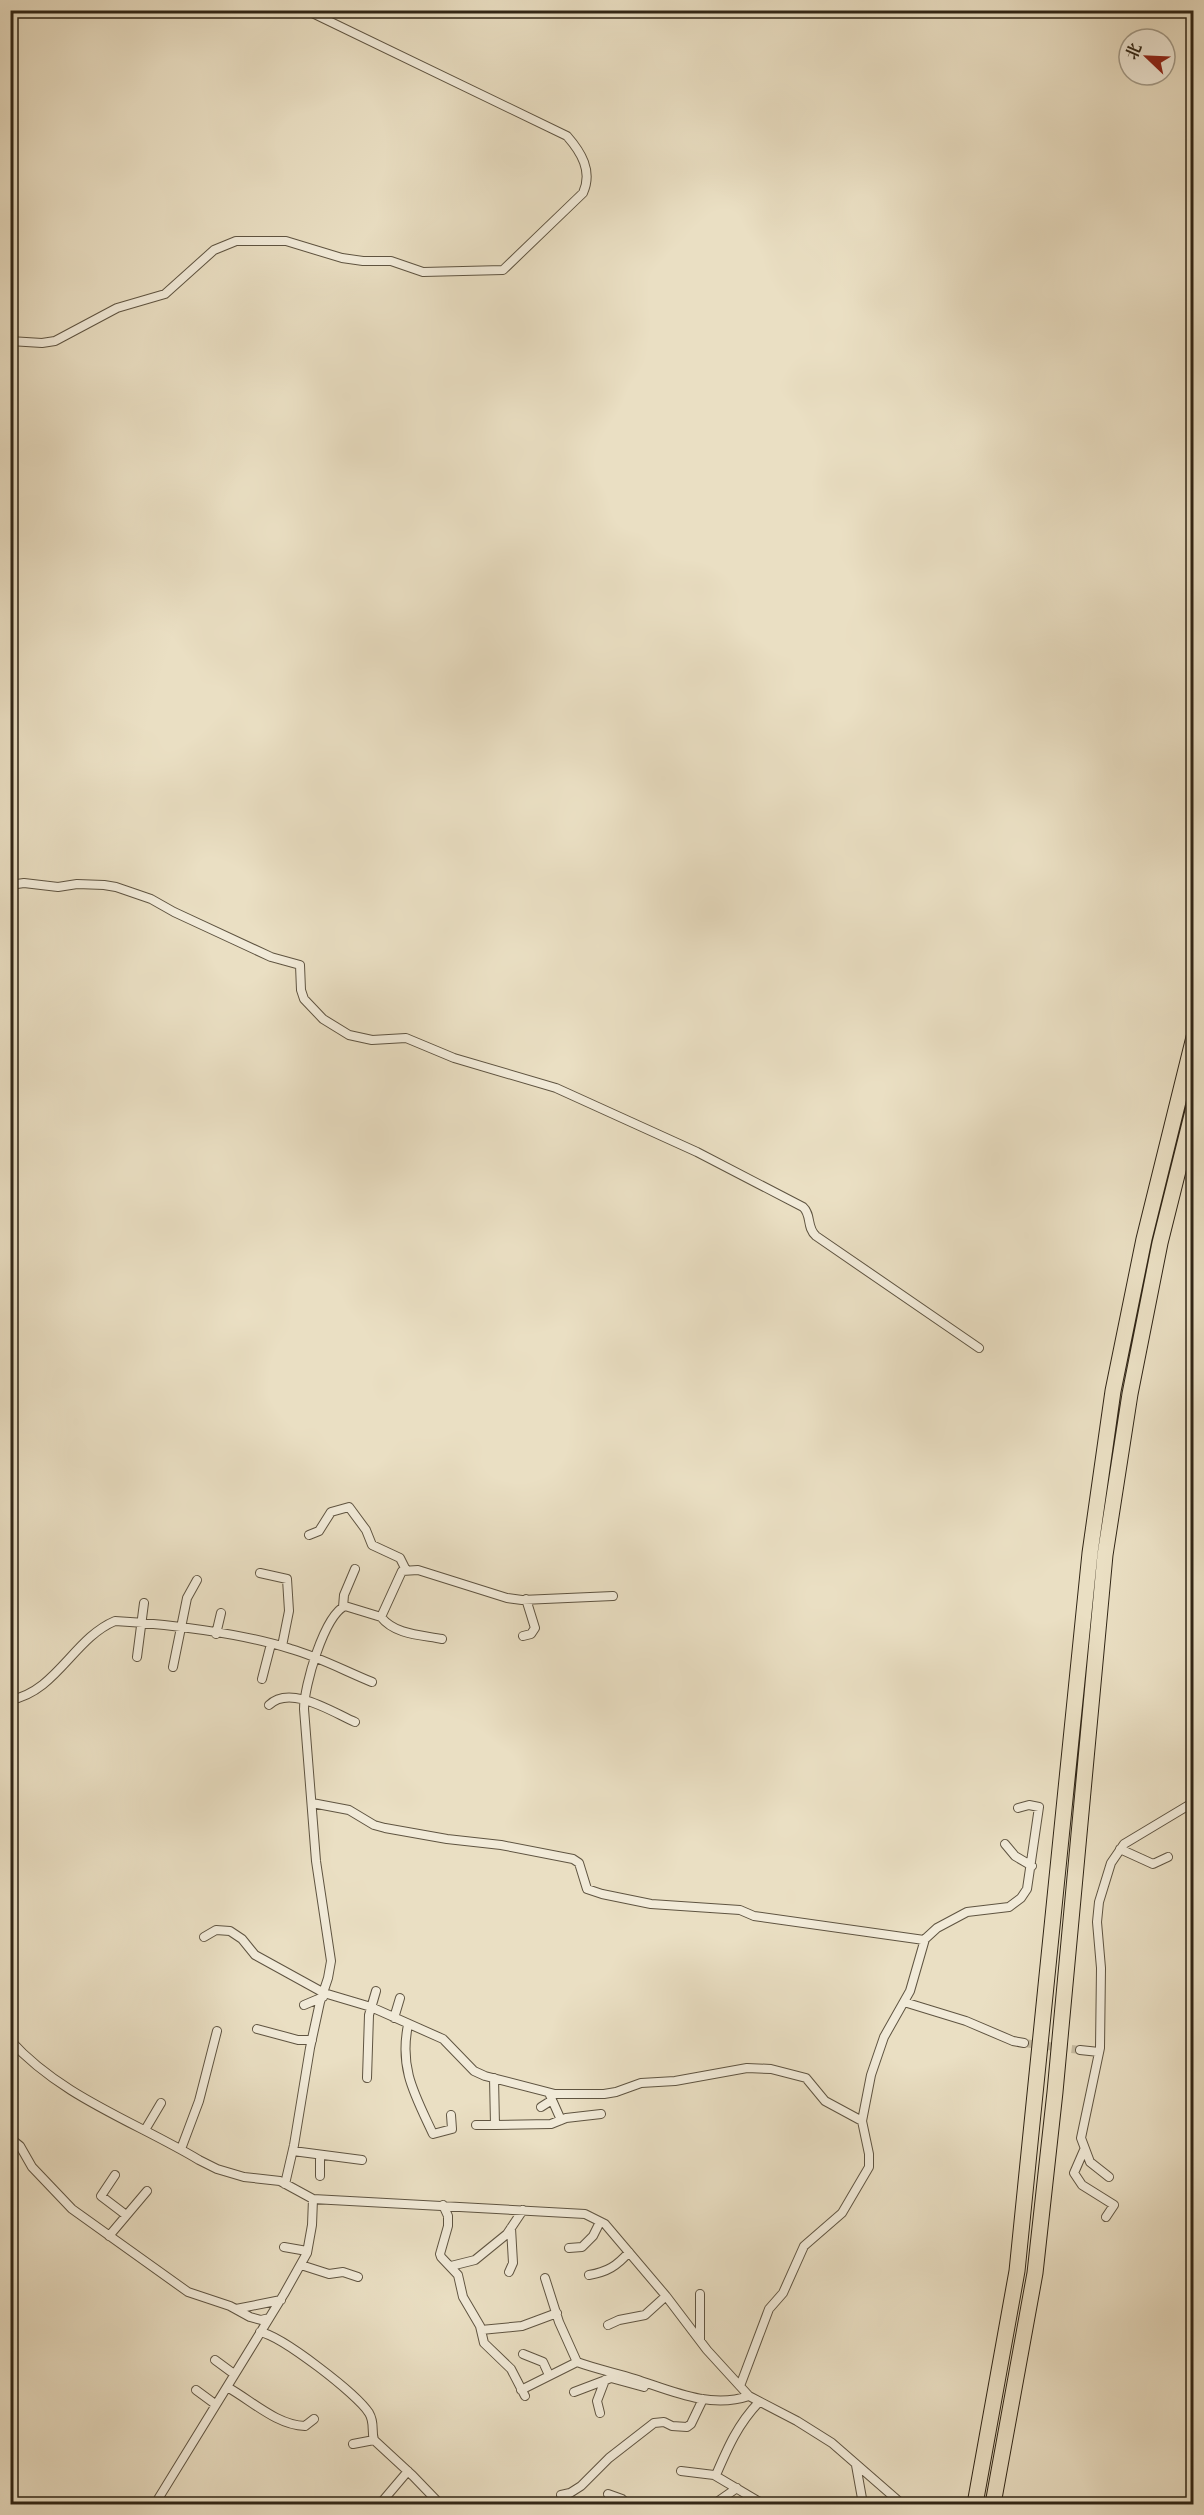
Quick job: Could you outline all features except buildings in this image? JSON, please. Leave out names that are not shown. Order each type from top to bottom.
[{"type":"highway","points":[[975,2505],[1017,2271],[1087,1576],[1113,1391],[1144,1239],[1194,1037]]},
{"type":"highway","points":[[993,2505],[1036,2262],[1055,2092],[1107,1544],[1130,1394],[1160,1244],[1194,1107]]},
{"type":"street","points":[[10,341],[42,343],[55,341],[117,308],[165,294],[214,250],[236,241],[286,241],[342,258],[392,261],[423,272],[503,270],[584,193],[587,186],[586,167],[578,148],[567,136],[306,10]]},
{"type":"street","points":[[10,885],[24,883],[58,887],[76,884],[104,885],[151,899],[271,957],[300,965],[301,990],[304,999],[323,1019],[349,1035],[372,1040],[406,1038],[453,1058],[552,1087],[697,1152],[803,1207],[808,1212],[810,1230],[816,1236],[979,1348]]},
{"type":"street","points":[[309,1535],[319,1531],[331,1512],[349,1507],[366,1530],[372,1545],[400,1558],[406,1570]]},
{"type":"street","points":[[285,2184],[312,2040],[330,1970],[318,1877],[304,1700],[314,1657],[343,1607],[344,1595],[355,1569]]},
{"type":"street","points":[[381,1617],[402,1571],[406,1570],[418,1570],[498,1596],[526,1599],[613,1596]]},
{"type":"street","points":[[260,1573],[287,1579],[289,1611],[282,1646]]},
{"type":"street","points":[[173,1667],[187,1598],[197,1580]]},
{"type":"street","points":[[523,1636],[531,1634],[535,1628],[526,1599]]},
{"type":"street","points":[[137,1657],[144,1603]]},
{"type":"street","points":[[343,1607],[381,1617],[391,1627],[401,1631],[442,1639]]},
{"type":"street","points":[[216,1634],[221,1613]]},
{"type":"street","points":[[10,1700],[26,1696],[45,1682],[105,1625],[115,1621],[216,1634],[282,1646],[372,1682]]},
{"type":"street","points":[[262,1679],[271,1644]]},
{"type":"street","points":[[269,1705],[275,1699],[296,1697],[355,1722]]},
{"type":"street","points":[[1093,2166],[1084,2150],[1081,2128],[1099,2052],[1101,1968],[1097,1922],[1099,1902],[1111,1863],[1120,1849],[1134,1837],[1194,1802]]},
{"type":"street","points":[[312,1803],[349,1810],[374,1825],[385,1828],[447,1839],[501,1845],[573,1859],[579,1863],[587,1888],[602,1894],[656,1905],[740,1910],[754,1916],[924,1940]]},
{"type":"street","points":[[740,2386],[769,2309],[783,2293],[804,2246],[842,2213],[869,2167],[869,2154],[861,2121],[878,2050],[910,1991],[924,1940],[937,1928],[967,1912],[1001,1910],[1015,1904],[1027,1889],[1039,1807],[1029,1805],[1018,1808]]},
{"type":"street","points":[[1005,1844],[1015,1856],[1032,1866]]},
{"type":"street","points":[[1120,1849],[1153,1864],[1168,1857]]},
{"type":"street","points":[[204,1937],[216,1930],[230,1931],[242,1939],[255,1954],[323,1995],[370,2007],[447,2041],[474,2071],[551,2096],[611,2093],[641,2083],[675,2081],[747,2068],[771,2069],[806,2078],[821,2097],[861,2121]]},
{"type":"street","points":[[367,2079],[370,2007],[375,1991]]},
{"type":"street","points":[[304,2005],[323,1995]]},
{"type":"street","points":[[394,2018],[400,1998]]},
{"type":"street","points":[[904,2002],[966,2021],[1013,2041],[1024,2043]]},
{"type":"street","points":[[408,2025],[405,2048],[409,2084],[433,2134],[452,2129],[451,2115]]},
{"type":"street","points":[[257,2029],[298,2040],[312,2040]]},
{"type":"street","points":[[181,2149],[199,2101],[217,2031]]},
{"type":"street","points":[[10,2040],[27,2059],[72,2090],[217,2169],[285,2184],[313,2199],[585,2214],[600,2222],[629,2252],[749,2396],[832,2443],[902,2505]]},
{"type":"street","points":[[1080,2050],[1099,2052]]},
{"type":"street","points":[[494,2078],[495,2125]]},
{"type":"street","points":[[541,2107],[551,2096]]},
{"type":"street","points":[[551,2096],[561,2120]]},
{"type":"street","points":[[146,2130],[161,2103]]},
{"type":"street","points":[[476,2125],[551,2124],[561,2120],[601,2114]]},
{"type":"street","points":[[10,2138],[20,2146],[32,2167],[72,2209],[188,2292],[236,2309],[250,2317],[261,2320],[269,2318]]},
{"type":"street","points":[[1084,2150],[1074,2173],[1080,2182],[1114,2205],[1106,2217]]},
{"type":"street","points":[[293,2151],[362,2160]]},
{"type":"street","points":[[320,2155],[320,2176]]},
{"type":"street","points":[[1078,2162],[1093,2166],[1109,2177]]},
{"type":"street","points":[[115,2175],[101,2196],[126,2216]]},
{"type":"street","points":[[109,2236],[147,2191]]},
{"type":"street","points":[[155,2505],[301,2265],[308,2251],[313,2199]]},
{"type":"street","points":[[443,2205],[448,2216],[448,2226],[440,2254],[443,2260],[459,2275],[463,2297],[481,2330],[484,2343],[507,2364],[523,2393],[549,2375],[577,2362],[657,2388],[723,2403],[749,2396]]},
{"type":"street","points":[[451,2266],[475,2260],[507,2234],[523,2210]]},
{"type":"street","points":[[569,2248],[582,2247],[593,2236],[600,2222]]},
{"type":"street","points":[[509,2272],[513,2263],[511,2228]]},
{"type":"street","points":[[284,2247],[308,2251]]},
{"type":"street","points":[[589,2275],[605,2273],[629,2252]]},
{"type":"street","points":[[301,2265],[329,2274],[343,2272],[358,2277]]},
{"type":"street","points":[[545,2278],[577,2362]]},
{"type":"street","points":[[700,2294],[700,2340]]},
{"type":"street","points":[[608,2325],[619,2320],[645,2315],[666,2296]]},
{"type":"street","points":[[236,2309],[280,2300]]},
{"type":"street","points":[[481,2330],[522,2326],[557,2313]]},
{"type":"street","points":[[260,2332],[278,2340],[334,2378],[354,2395],[369,2414],[374,2426],[374,2440],[440,2505]]},
{"type":"street","points":[[523,2354],[543,2362],[549,2375]]},
{"type":"street","points":[[215,2360],[234,2374]]},
{"type":"street","points":[[574,2392],[611,2378],[648,2389],[657,2388]]},
{"type":"street","points":[[600,2413],[597,2407],[598,2396],[605,2380]]},
{"type":"street","points":[[227,2387],[266,2412],[297,2425],[305,2426],[314,2420]]},
{"type":"street","points":[[196,2391],[215,2404]]},
{"type":"street","points":[[561,2495],[570,2493],[581,2486],[609,2458],[654,2423],[664,2422],[672,2426],[687,2427],[703,2399]]},
{"type":"street","points":[[716,2475],[731,2438],[759,2402]]},
{"type":"street","points":[[353,2444],[374,2440]]},
{"type":"street","points":[[856,2465],[863,2505]]},
{"type":"street","points":[[380,2505],[408,2471]]},
{"type":"street","points":[[681,2471],[716,2475],[763,2505]]},
{"type":"street","points":[[714,2505],[737,2488]]},
{"type":"street","points":[[608,2494],[622,2499],[628,2505]]},
{"type":"tunnel","points":[[1024,2043],[1080,2050]]}]
